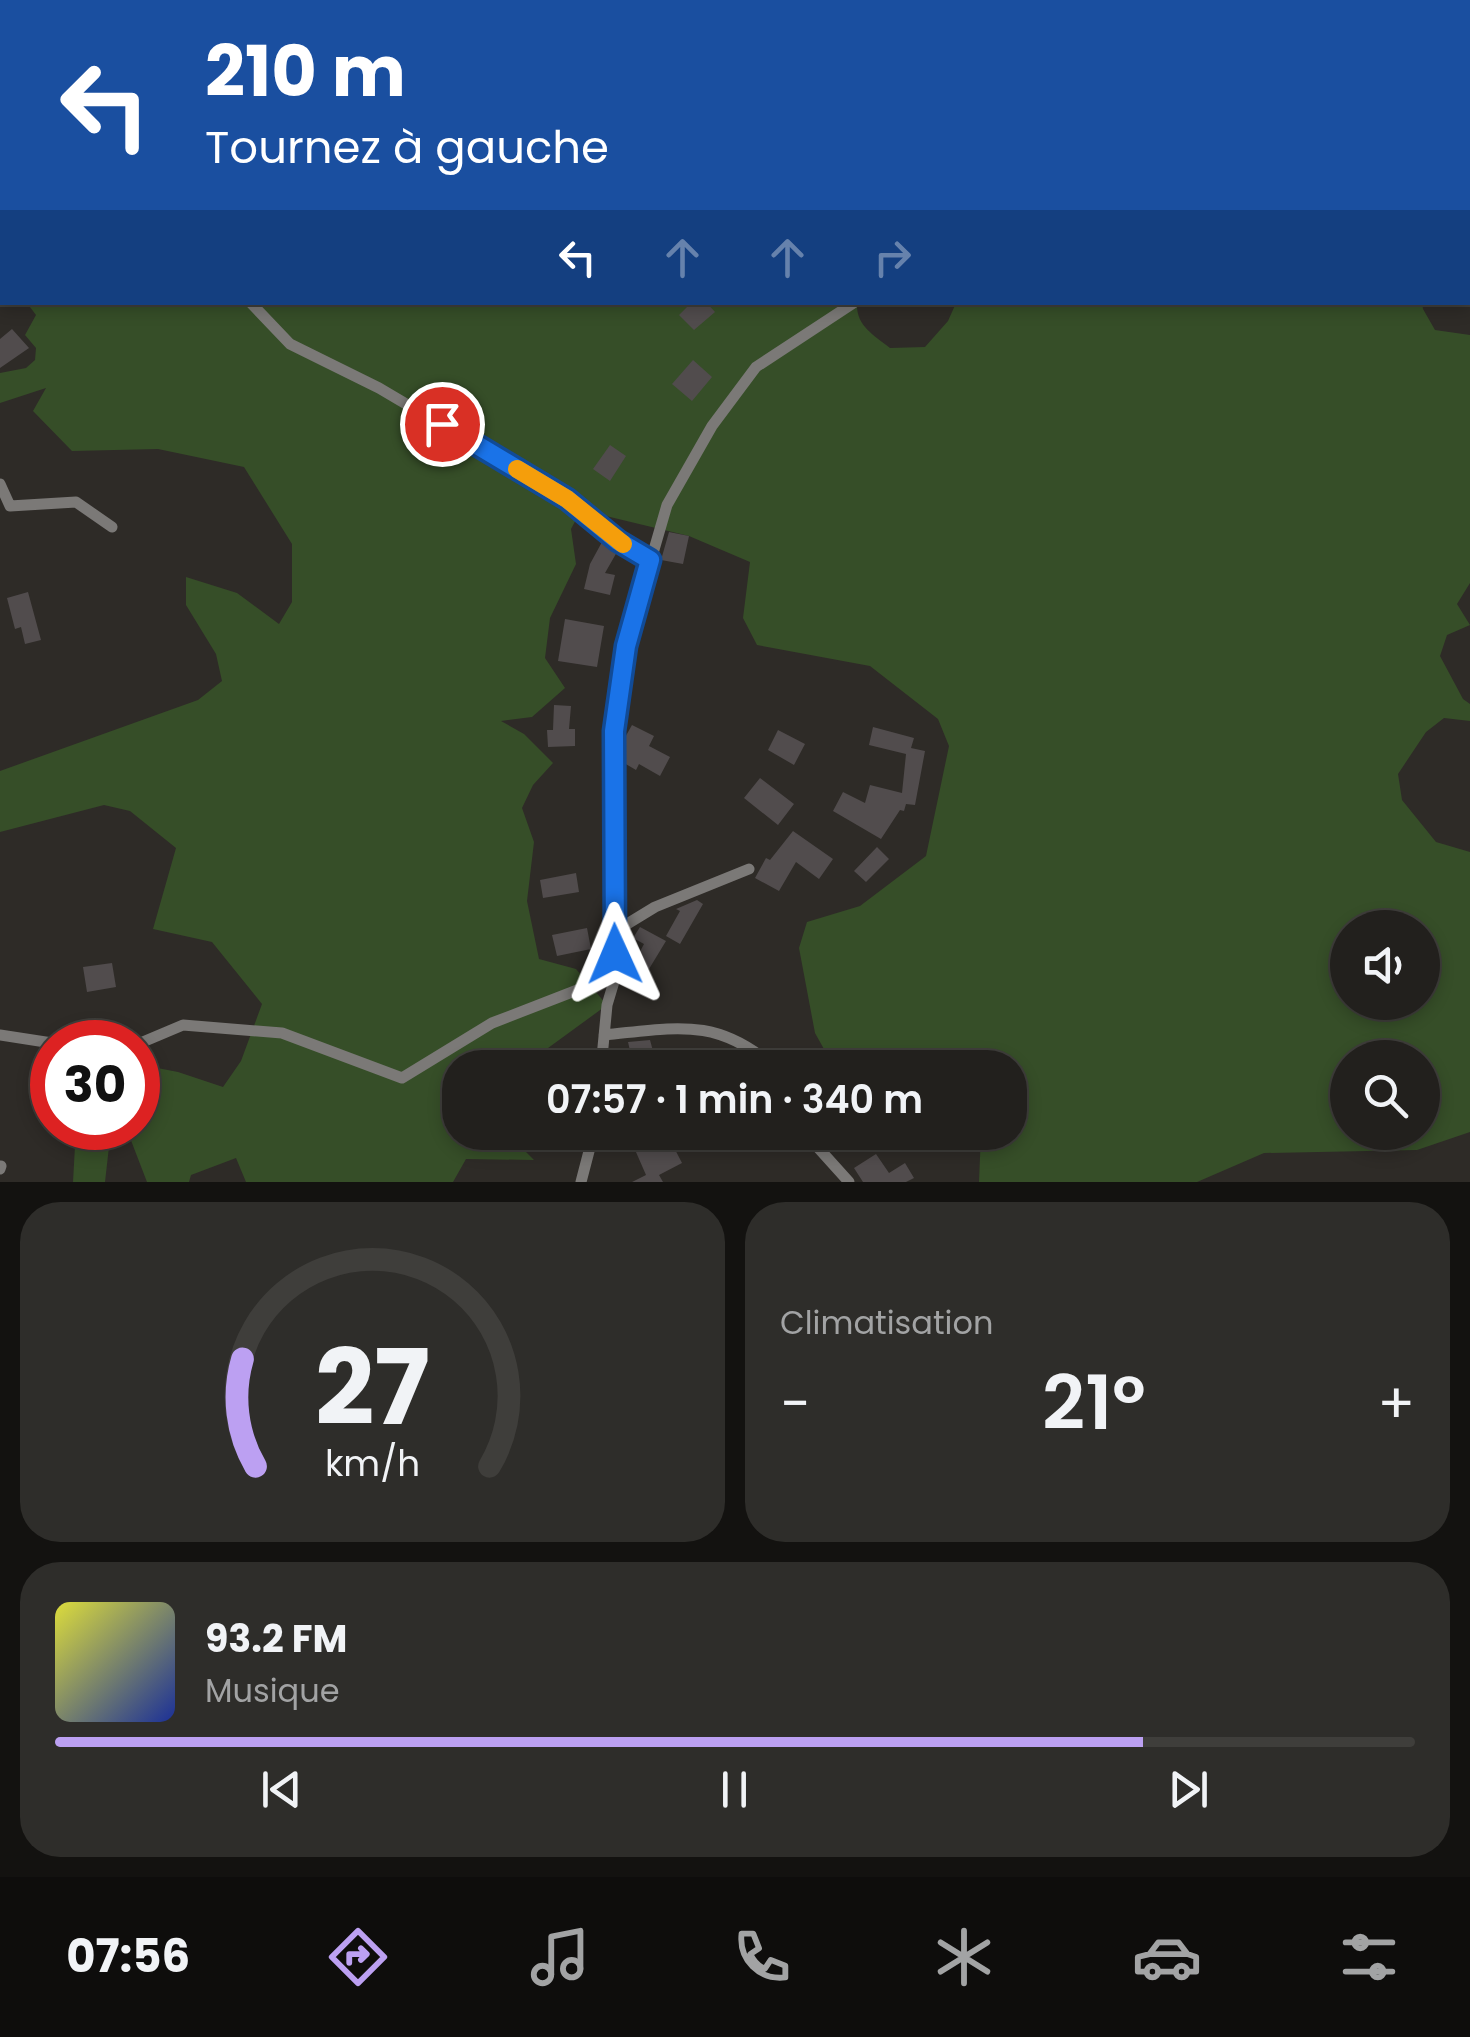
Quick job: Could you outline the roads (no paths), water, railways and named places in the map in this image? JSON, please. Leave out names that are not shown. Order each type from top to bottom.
[{"type":"street","points":[[253,305],[290,344],[379,388],[550,488],[618,541],[650,560]]},
{"type":"street","points":[[602,1050],[607,1005],[616,975],[614,731],[626,646],[650,560],[668,506],[685,474],[712,426],[756,367],[849,305]]},
{"type":"street","points":[[0,484],[10,506],[76,502],[112,526]]},
{"type":"street","points":[[614,932],[655,908],[749,869]]},
{"type":"street","points":[[160,1035],[183,1025],[282,1033],[402,1078],[492,1023],[616,975]]},
{"type":"street","points":[[604,1035],[697,1028],[749,1044],[755,1050]]},
{"type":"street","points":[[0,1035],[30,1040]]},
{"type":"street","points":[[581,1182],[589,1150]]},
{"type":"street","points":[[820,1150],[849,1182]]}]
